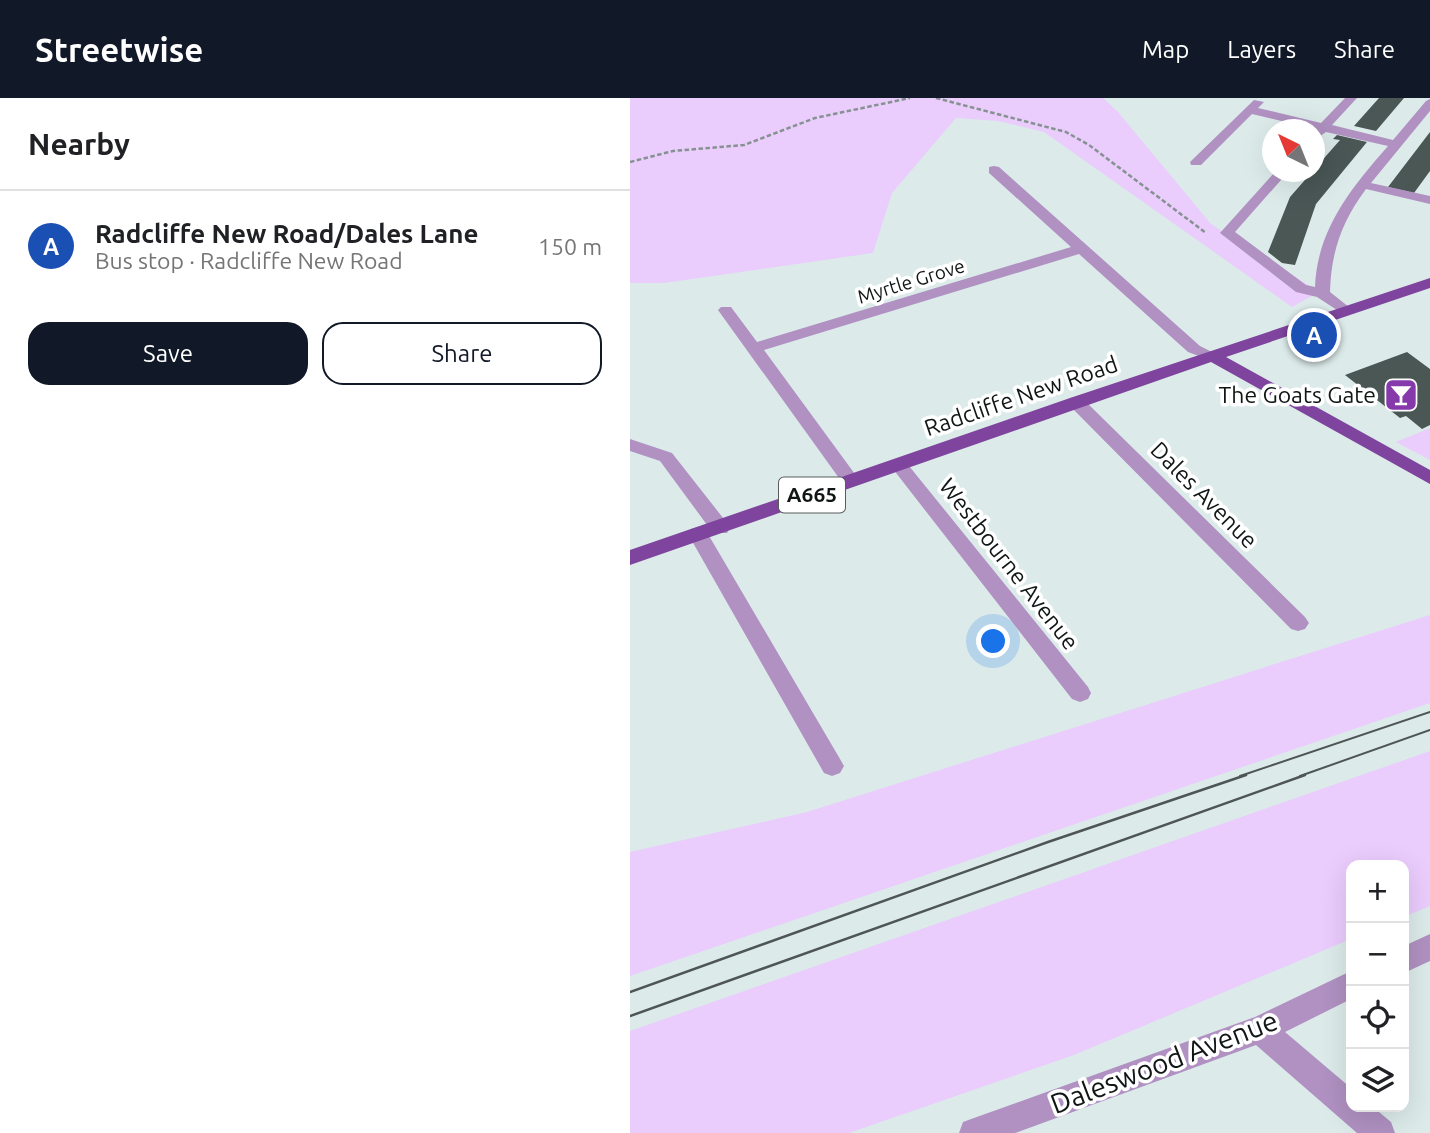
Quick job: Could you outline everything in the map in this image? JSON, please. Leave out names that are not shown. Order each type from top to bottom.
[{"type":"main road","name":"Radcliffe New Road","points":[[630,558],[1076,402],[1430,283]]},
{"type":"main road","points":[[1212,356],[1430,478]]},
{"type":"street","points":[[1196,162],[1262,98]]},
{"type":"street","points":[[1325,126],[1351,98]]},
{"type":"street","points":[[1322,293],[1324,261],[1346,209],[1395,144],[1428,108]]},
{"type":"street","points":[[1250,110],[1278,119]]},
{"type":"street","points":[[1325,133],[1395,144]]},
{"type":"street","points":[[994,170],[1079,249],[1194,349],[1212,356]]},
{"type":"street","points":[[1273,182],[1227,233],[1301,289],[1322,293],[1346,311]]},
{"type":"street","points":[[1364,186],[1430,200]]},
{"type":"street","name":"Myrtle Grove","points":[[754,348],[1079,249]]},
{"type":"street","points":[[726,310],[851,481]]},
{"type":"street","name":"Dales Avenue","points":[[1076,402],[1297,623]]},
{"type":"street","points":[[630,445],[666,457],[720,528]]},
{"type":"street","name":"Westbourne Avenue","points":[[899,465],[1080,693]]},
{"type":"street","points":[[698,534],[832,766]]},
{"type":"street","points":[[1409,958],[1430,947]]},
{"type":"street","name":"Daleswood Avenue","points":[[974,1133],[1261,1029],[1349,986]]},
{"type":"street","points":[[1261,1029],[1380,1133]]},
{"type":"path","points":[[630,162],[673,151],[744,145],[816,118],[910,98]]},
{"type":"path","points":[[936,98],[1066,132],[1089,145],[1211,236]]},
{"type":"shaded area","points":[[630,98],[1103,98],[1118,112],[1211,224],[1319,292],[1292,307],[1044,132],[998,121],[956,118],[892,193],[873,253],[664,283],[630,283]]},
{"type":"shaded area","points":[[1430,428],[1430,460],[1396,442]]},
{"type":"shaded area","points":[[1430,615],[1430,703],[630,976],[630,852],[807,812]]},
{"type":"shaded area","points":[[1430,751],[1430,906],[1409,915],[1409,860],[1346,860],[1346,941],[1074,1055],[849,1133],[630,1133],[630,1031]]},
{"type":"building","points":[[1379,98],[1404,98],[1376,131],[1354,126]]},
{"type":"building","points":[[1430,132],[1430,171],[1414,193],[1388,187]]},
{"type":"building","points":[[1337,135],[1367,142],[1316,204],[1295,265],[1282,263],[1268,252],[1290,197],[1303,182],[1325,182],[1325,157],[1340,140],[1333,139]]},
{"type":"building","name":"The Goats Gate","points":[[1407,352],[1430,369],[1430,425],[1422,429],[1406,416],[1400,418],[1345,375]]},
{"type":"tram line","points":[[1240,776],[1430,712]]},
{"type":"tram line","points":[[1300,776],[1430,730]]},
{"type":"tram line","points":[[630,992],[1048,842],[1246,775]]},
{"type":"tram line","points":[[630,1016],[1305,775]]},
{"type":"place","name":"Radcliffe New Road/Dales Lane","points":[[1314,335]]},
{"type":"place","name":"The Goats Gate","points":[[1401,395]]}]
